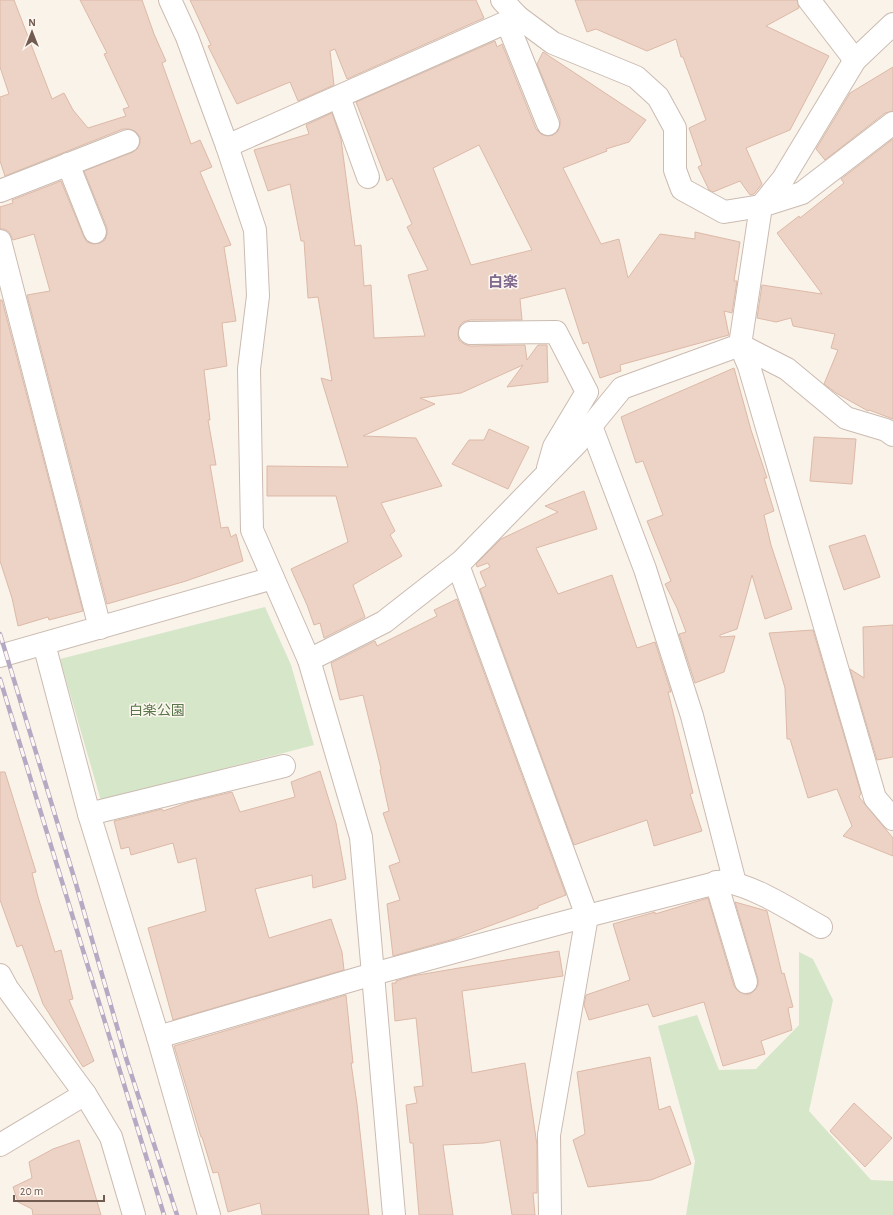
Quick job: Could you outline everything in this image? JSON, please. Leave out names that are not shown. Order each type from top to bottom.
[{"type":"street","points":[[170,0],[187,38],[227,146],[255,230],[258,296],[250,369],[252,530],[309,660],[361,837],[394,1215]]},
{"type":"street","points":[[502,0],[512,20],[548,124]]},
{"type":"street","points":[[809,0],[855,60]]},
{"type":"street","points":[[227,146],[512,20]]},
{"type":"street","points":[[512,20],[553,44],[636,77],[658,97],[676,128],[676,170],[682,188],[724,212],[762,206],[802,194],[893,123]]},
{"type":"street","points":[[893,24],[855,60],[783,179],[762,206],[740,344],[751,374],[875,798],[893,819]]},
{"type":"street","points":[[339,97],[368,176]]},
{"type":"street","points":[[0,191],[128,141]]},
{"type":"street","points":[[68,164],[95,232]]},
{"type":"street","points":[[0,241],[100,628]]},
{"type":"street","points":[[470,333],[556,332],[587,392],[554,447],[545,476]]},
{"type":"street","points":[[309,660],[384,622],[458,565],[577,443],[622,388],[740,344],[787,369],[846,418],[886,430],[893,435]]},
{"type":"street","points":[[592,426],[645,569],[692,716],[746,982]]},
{"type":"street","points":[[458,565],[587,916],[549,1134],[550,1215]]},
{"type":"street","points":[[0,656],[273,578]]},
{"type":"street","points":[[44,644],[89,814],[158,1037],[209,1215]]},
{"type":"street","points":[[89,814],[284,766]]},
{"type":"street","points":[[158,1037],[373,974],[587,916],[726,883],[769,898],[821,927]]},
{"type":"street","points":[[0,975],[7,988],[85,1094],[111,1137],[134,1215]]},
{"type":"street","points":[[0,1145],[85,1094]]},
{"type":"green space","name":"白楽公園","points":[[265,607],[291,665],[314,745],[101,801],[60,659]]},
{"type":"green space","points":[[799,952],[813,959],[833,1000],[809,1111],[871,1180],[893,1181],[893,1215],[686,1215],[695,1161],[658,1026],[697,1015],[719,1070],[756,1069],[799,1025]]},
{"type":"building","points":[[0,0],[14,0],[52,99],[64,93],[73,110],[88,128],[126,116],[123,109],[129,107],[104,54],[107,53],[80,0],[142,0],[154,34],[166,61],[162,63],[191,144],[200,140],[212,167],[200,172],[231,245],[224,247],[236,321],[222,323],[227,366],[204,370],[210,420],[208,420],[216,465],[210,465],[221,528],[228,527],[231,537],[236,534],[243,561],[186,581],[107,604],[27,295],[50,291],[34,234],[13,240],[9,232],[4,229],[0,229],[0,207],[13,203],[12,200],[61,181],[87,242],[93,244],[100,243],[105,240],[107,228],[84,171],[133,152],[137,149],[140,143],[140,137],[135,131],[123,129],[5,176],[0,161],[0,97],[9,94],[0,67]]},
{"type":"building","points":[[190,0],[476,0],[484,18],[347,79],[335,49],[330,51],[334,85],[298,101],[290,82],[237,104],[208,46],[211,45]]},
{"type":"building","points":[[575,0],[797,0],[799,8],[766,26],[829,56],[790,130],[746,148],[762,184],[754,194],[750,195],[740,181],[713,192],[709,190],[698,167],[702,165],[689,128],[706,120],[683,57],[681,57],[676,39],[647,51],[596,29],[587,32]]},
{"type":"building","points":[[495,41],[497,47],[502,44],[536,129],[541,134],[547,136],[553,135],[558,131],[560,119],[537,64],[543,52],[646,120],[629,142],[606,149],[607,151],[563,168],[601,244],[619,239],[628,278],[660,234],[695,239],[695,232],[740,242],[734,281],[737,281],[732,313],[724,311],[729,335],[620,365],[621,371],[600,378],[588,342],[583,344],[565,288],[520,299],[522,320],[470,320],[463,322],[459,327],[459,340],[470,346],[525,345],[527,360],[538,345],[547,345],[548,382],[507,387],[523,365],[461,393],[420,398],[435,404],[363,436],[416,438],[442,486],[381,503],[395,531],[390,535],[402,556],[353,585],[365,617],[324,638],[320,623],[314,625],[291,569],[348,542],[336,496],[267,496],[267,466],[348,467],[321,378],[332,381],[318,297],[308,298],[304,241],[301,241],[290,184],[268,191],[254,150],[309,134],[306,125],[332,113],[341,139],[355,246],[361,245],[364,286],[371,285],[374,338],[425,336],[408,275],[428,270],[407,227],[412,224],[392,178],[387,181],[356,102]],"holes":[[[479,145],[532,250],[471,265],[433,168]]]},
{"type":"building","points":[[893,67],[893,111],[885,113],[825,160],[816,149],[850,93]]},
{"type":"building","points":[[893,139],[893,419],[869,410],[868,411],[836,393],[824,384],[838,350],[831,348],[835,334],[793,326],[791,318],[776,322],[757,318],[762,285],[822,294],[777,233],[799,216],[800,218],[844,183],[841,179]]},
{"type":"building","points":[[0,300],[2,300],[83,611],[49,620],[48,617],[18,626],[12,598],[0,561]]},
{"type":"building","points":[[734,368],[751,430],[767,478],[764,478],[774,511],[764,515],[771,545],[792,609],[765,619],[752,575],[737,629],[720,635],[720,637],[735,636],[724,672],[695,683],[679,634],[686,632],[677,608],[665,584],[671,581],[647,521],[663,515],[643,461],[636,463],[621,417]]},
{"type":"building","points":[[489,429],[529,447],[508,489],[452,464],[469,440],[484,440]]},
{"type":"building","points":[[814,437],[856,439],[852,484],[810,481]]},
{"type":"building","points":[[584,491],[597,529],[536,548],[558,594],[612,575],[637,648],[655,642],[671,692],[668,692],[693,793],[690,794],[702,831],[654,846],[647,820],[574,845],[480,589],[486,586],[480,572],[490,567],[488,563],[477,567],[476,564],[501,539],[558,512],[545,506]]},
{"type":"building","points":[[865,535],[880,577],[844,590],[829,546]]},
{"type":"building","points":[[457,599],[566,895],[538,906],[538,908],[454,939],[393,956],[387,904],[400,900],[389,866],[400,862],[383,813],[389,811],[381,769],[363,695],[340,700],[331,663],[375,641],[377,646],[437,616],[434,610]]},
{"type":"building","points":[[893,625],[893,757],[877,760],[850,669],[864,678],[863,627]]},
{"type":"building","points":[[813,630],[861,793],[859,797],[893,838],[893,856],[843,836],[852,826],[837,789],[808,798],[790,739],[787,739],[785,688],[769,633]]},
{"type":"building","points":[[320,771],[336,823],[346,879],[313,888],[312,875],[255,889],[269,938],[331,919],[342,952],[344,970],[173,1020],[148,928],[206,911],[196,858],[178,863],[173,843],[131,855],[129,847],[121,849],[114,821],[162,809],[163,811],[190,802],[232,792],[240,812],[295,797],[291,782]]},
{"type":"building","points":[[0,772],[5,772],[36,872],[32,873],[55,952],[61,950],[73,999],[69,1000],[94,1061],[83,1067],[43,1004],[22,945],[17,947],[0,900]]},
{"type":"building","points":[[708,898],[734,986],[738,991],[744,994],[750,994],[755,990],[758,985],[758,979],[735,902],[767,911],[782,974],[784,973],[793,1007],[788,1008],[792,1030],[761,1041],[765,1054],[723,1066],[704,1002],[653,1017],[648,1004],[589,1020],[584,1005],[586,995],[630,980],[613,924],[655,912],[655,914]]},
{"type":"building","points":[[559,951],[563,976],[462,991],[472,1073],[525,1063],[537,1145],[537,1193],[533,1193],[535,1215],[512,1215],[500,1140],[484,1143],[443,1145],[453,1215],[419,1215],[413,1143],[410,1143],[406,1105],[417,1103],[414,1087],[423,1086],[416,1018],[395,1021],[392,983],[396,983],[396,981],[412,976]]},
{"type":"building","points":[[346,995],[353,1063],[351,1063],[369,1215],[262,1215],[260,1203],[228,1212],[218,1172],[213,1173],[174,1046]]},
{"type":"building","points":[[650,1057],[659,1110],[670,1106],[691,1164],[651,1180],[588,1187],[573,1140],[585,1134],[577,1072]]},
{"type":"building","points":[[854,1103],[892,1138],[865,1167],[830,1131]]},
{"type":"building","points":[[79,1140],[101,1215],[33,1215],[32,1209],[18,1202],[13,1187],[32,1178],[29,1162],[53,1149]]},
{"type":"railway","points":[[0,634],[76,884],[126,1058],[177,1215]]},
{"type":"railway","points":[[0,679],[164,1215]]},
{"type":"district","name":"白楽","points":[[503,282]]}]
